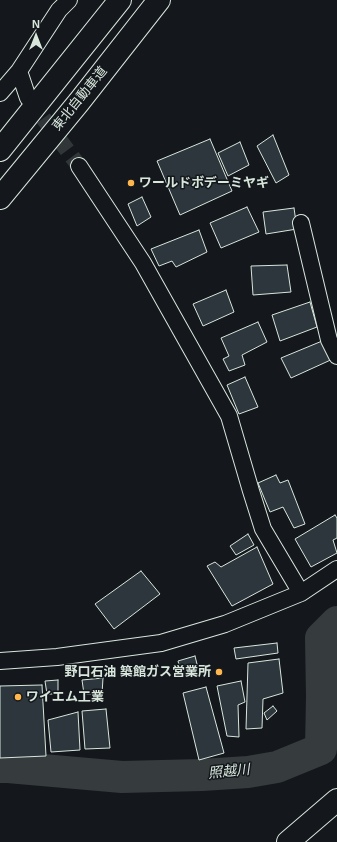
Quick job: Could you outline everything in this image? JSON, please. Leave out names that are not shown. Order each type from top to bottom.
[{"type":"highway","points":[[0,150],[120,0]]},
{"type":"highway","name":"東北自動車道","points":[[0,198],[79,102],[159,0]]},
{"type":"highway","points":[[288,842],[337,800]]},
{"type":"street","points":[[0,94],[19,71],[59,10],[69,0]]},
{"type":"street","points":[[19,71],[28,98]]},
{"type":"street","points":[[79,166],[143,264],[229,416],[264,529],[301,593]]},
{"type":"street","points":[[301,223],[329,340],[337,356]]},
{"type":"street","points":[[0,661],[56,657],[161,643],[225,624],[301,593],[337,569]]},
{"type":"building","points":[[273,135],[289,175],[276,183],[257,146]]},
{"type":"building","points":[[210,139],[232,191],[180,215],[157,161]]},
{"type":"building","points":[[240,142],[249,165],[228,176],[218,153]]},
{"type":"building","points":[[142,197],[151,217],[137,226],[128,204]]},
{"type":"building","points":[[247,207],[259,232],[221,248],[210,223]]},
{"type":"building","points":[[294,208],[297,229],[266,234],[263,212]]},
{"type":"building","points":[[199,230],[207,252],[176,267],[172,261],[159,266],[151,249]]},
{"type":"building","points":[[287,265],[291,292],[253,295],[251,266]]},
{"type":"building","points":[[226,290],[234,312],[203,326],[193,304]]},
{"type":"building","points":[[310,302],[317,327],[280,341],[272,315]]},
{"type":"building","points":[[258,322],[267,342],[242,355],[245,365],[229,371],[223,359],[229,356],[221,338]]},
{"type":"building","points":[[327,339],[335,358],[291,378],[281,358]]},
{"type":"building","points":[[245,377],[258,407],[239,414],[227,385]]},
{"type":"building","points":[[276,475],[280,483],[288,480],[305,524],[294,528],[283,507],[270,512],[258,483]]},
{"type":"building","points":[[335,515],[337,518],[337,538],[333,540],[337,553],[311,567],[295,539]]},
{"type":"building","points":[[248,534],[254,545],[236,555],[230,546]]},
{"type":"building","points":[[257,547],[273,584],[232,606],[207,566],[215,562],[221,567]]},
{"type":"building","points":[[141,571],[160,594],[114,629],[95,604]]},
{"type":"building","points":[[277,643],[278,653],[236,659],[234,648]]},
{"type":"building","points":[[195,656],[199,672],[182,676],[178,661]]},
{"type":"building","points":[[279,659],[283,693],[263,699],[262,728],[246,729],[248,663]]},
{"type":"building","points":[[103,678],[102,694],[84,694],[82,680]]},
{"type":"building","points":[[58,680],[58,694],[47,694],[45,681]]},
{"type":"building","points":[[241,681],[245,702],[238,705],[239,737],[227,736],[217,686]]},
{"type":"building","points":[[42,685],[46,756],[0,758],[0,686]]},
{"type":"building","points":[[206,687],[224,753],[199,760],[183,693]]},
{"type":"building","points":[[273,706],[277,711],[267,720],[264,713]]},
{"type":"building","points":[[106,709],[110,748],[85,749],[82,711]]},
{"type":"building","points":[[78,712],[80,750],[51,752],[48,720]]},
{"type":"waterway","name":"照越川","points":[[0,767],[122,777],[202,775],[248,772],[277,767],[321,749],[321,638],[337,622]]},
{"type":"tunnel","points":[[29,99],[79,166]]},
{"type":"place","name":"ワールドボデーミヤギ","points":[[131,183]]},
{"type":"place","name":"野口石油 築館ガス営業所","points":[[219,672]]},
{"type":"place","name":"ワイエム工業","points":[[18,697]]}]
